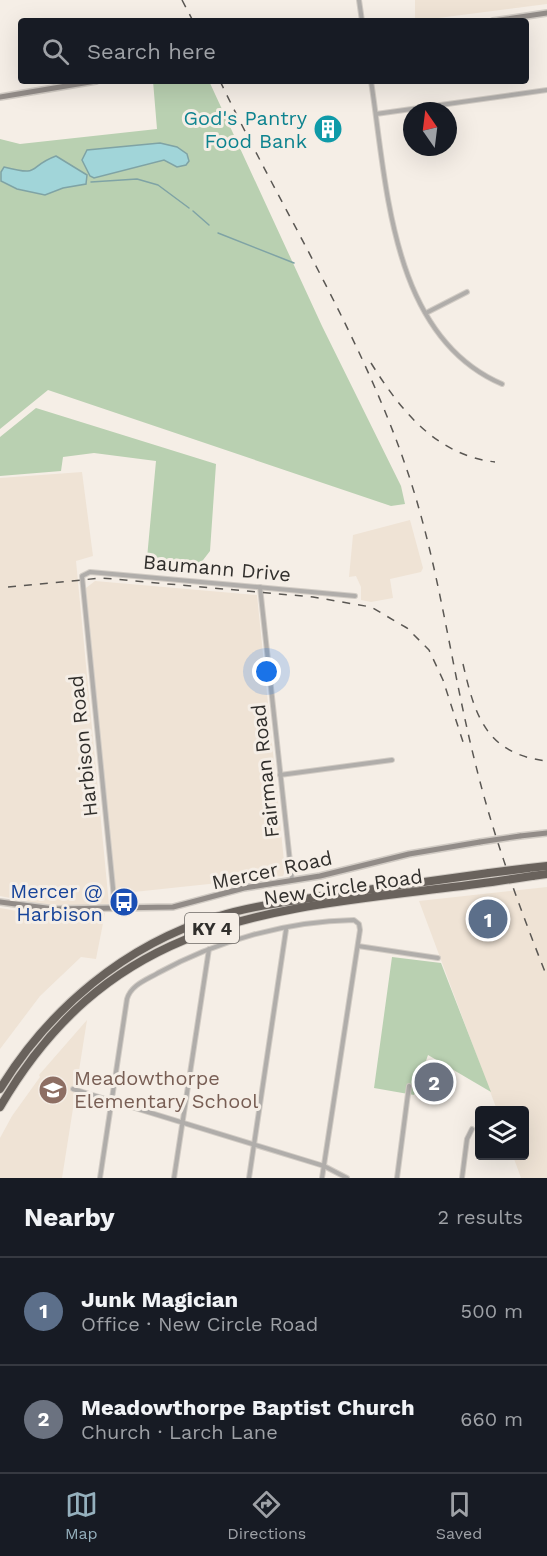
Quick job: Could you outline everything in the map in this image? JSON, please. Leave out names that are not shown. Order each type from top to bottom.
[{"type":"highway","name":"New Circle Road","points":[[0,1107],[33,1057],[79,1006],[131,966],[185,938],[243,918],[289,909],[492,882],[547,866]]},
{"type":"highway","name":"New Circle Road","points":[[0,1089],[24,1054],[75,998],[102,976],[146,947],[190,926],[260,906],[489,873],[547,874]]},
{"type":"street","points":[[359,0],[362,18]]},
{"type":"street","points":[[513,18],[547,13]]},
{"type":"street","points":[[0,97],[78,84]]},
{"type":"street","points":[[371,84],[393,227],[410,281],[426,313],[452,352],[476,371],[502,384]]},
{"type":"street","points":[[376,114],[547,90]]},
{"type":"street","points":[[426,313],[467,292]]},
{"type":"street","name":"Baumann Drive","points":[[81,580],[84,573],[90,572],[355,596]]},
{"type":"street","name":"Harbison Road","points":[[81,580],[115,909]]},
{"type":"street","name":"Fairman Road","points":[[260,587],[292,880]]},
{"type":"street","points":[[280,775],[392,760]]},
{"type":"street","name":"Mercer Road","points":[[0,902],[51,908],[173,907],[244,888],[338,872],[409,854],[547,833]]},
{"type":"street","points":[[100,1178],[128,995],[136,986],[209,949],[238,939],[286,929],[351,920],[358,922],[358,946],[322,1178]]},
{"type":"street","points":[[249,1178],[286,929]]},
{"type":"street","points":[[358,946],[438,958]]},
{"type":"street","points":[[174,1178],[209,949]]},
{"type":"street","points":[[397,1178],[409,1086]]},
{"type":"street","points":[[73,1089],[324,1166],[347,1178]]},
{"type":"street","points":[[461,1178],[467,1139],[472,1129]]},
{"type":"shaded area","points":[[415,0],[547,0],[547,4],[438,18],[415,18]]},
{"type":"shaded area","points":[[82,472],[93,556],[76,561],[109,905],[51,906],[0,896],[0,478]]},
{"type":"shaded area","points":[[410,520],[423,568],[421,572],[390,579],[393,598],[371,602],[361,600],[361,587],[356,576],[349,577],[353,535]]},
{"type":"shaded area","points":[[95,581],[257,595],[285,871],[283,876],[115,894],[86,588]]},
{"type":"shaded area","points":[[547,887],[547,1178],[521,1178],[514,1160],[529,1160],[529,1106],[496,1106],[419,901]]},
{"type":"shaded area","points":[[0,908],[63,919],[64,914],[105,913],[96,959],[81,957],[40,996],[0,1049]]},
{"type":"shaded area","name":"Meadowthorpe Elementary School","points":[[87,1020],[62,1178],[0,1178],[0,1138],[12,1116],[40,1077],[39,1075]]},
{"type":"green space","points":[[153,84],[210,84],[322,326],[401,486],[405,504],[391,506],[48,390],[0,429],[0,139],[20,144],[157,129]]},
{"type":"green space","points":[[36,408],[216,464],[210,551],[200,564],[182,573],[146,569],[156,461],[94,453],[63,457],[61,471],[0,476],[0,437]]},
{"type":"green space","points":[[392,957],[441,963],[491,1092],[428,1055],[414,1095],[374,1088]]},
{"type":"water","points":[[160,143],[177,147],[187,154],[189,161],[186,165],[177,167],[164,160],[94,178],[90,176],[82,160],[87,150]]},
{"type":"water","points":[[56,156],[87,175],[86,184],[63,188],[45,195],[17,189],[1,181],[1,172],[4,167],[30,171]]},
{"type":"waterway","points":[[91,182],[137,179],[158,185],[189,208]]},
{"type":"waterway","points":[[193,211],[209,225]]},
{"type":"waterway","points":[[218,233],[294,263]]},
{"type":"railway","points":[[182,0],[191,18]]},
{"type":"railway","points":[[221,84],[346,324],[390,424],[409,476],[429,547],[482,790],[507,871],[547,977]]},
{"type":"railway","points":[[371,363],[395,398],[422,428],[455,450],[474,458],[495,462]]},
{"type":"railway","points":[[8,587],[102,578],[313,597],[371,607],[407,628],[429,650],[443,680],[464,745]]},
{"type":"railway","points":[[463,664],[479,716],[497,741],[526,757],[547,761]]},
{"type":"place","name":"God's Pantry Food Bank","points":[[328,129]]},
{"type":"place","name":"Mercer @ Harbison","points":[[124,902]]},
{"type":"place","name":"Junk Magician","points":[[488,919]]},
{"type":"place","name":"Meadowthorpe Baptist Church","points":[[434,1082]]},
{"type":"place","name":"Meadowthorpe Elementary School","points":[[53,1090]]}]
